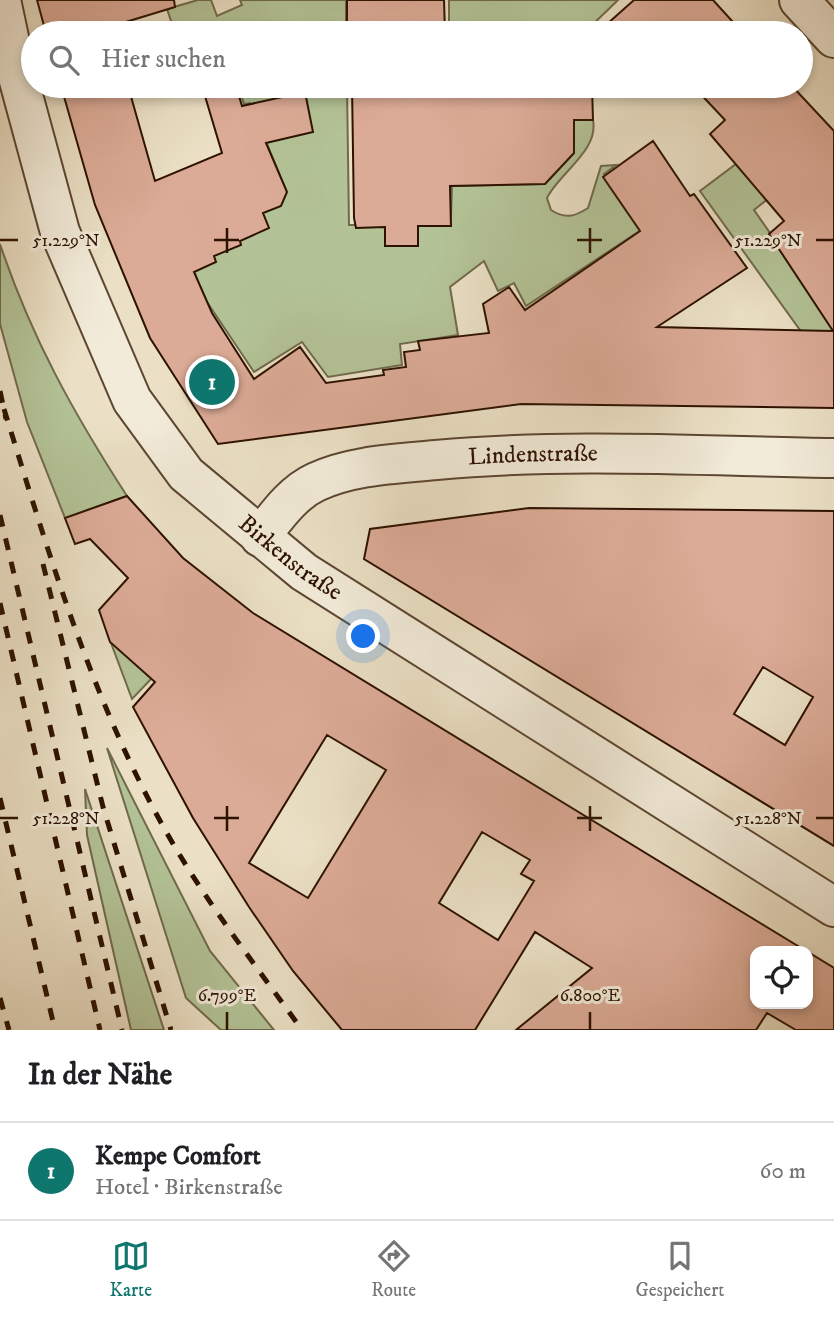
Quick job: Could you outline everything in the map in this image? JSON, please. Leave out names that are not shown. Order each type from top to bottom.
[{"type":"street","name":"Birkenstraße","points":[[1,0],[21,56]]},
{"type":"street","points":[[799,0],[834,38]]},
{"type":"street","name":"Birkenstraße","points":[[31,98],[60,232],[132,400],[186,474],[304,572],[834,907]]},
{"type":"street","name":"Lindenstraße","points":[[260,537],[289,500],[312,483],[340,471],[381,465],[524,454],[834,458]]},
{"type":"green space","points":[[198,0],[211,0],[217,16],[242,5],[240,0],[346,0],[346,21],[171,21],[167,9]]},
{"type":"green space","points":[[449,0],[618,0],[596,21],[449,21]]},
{"type":"green space","points":[[242,98],[347,98],[349,225],[385,225],[386,245],[418,245],[418,226],[446,226],[451,217],[452,186],[545,184],[574,153],[574,120],[593,120],[593,131],[584,152],[547,198],[551,210],[570,216],[588,208],[601,166],[616,165],[604,174],[641,230],[526,306],[514,283],[498,291],[484,261],[450,287],[458,335],[400,344],[402,365],[328,377],[302,342],[254,372],[203,296],[192,265],[231,221],[282,198],[286,190],[250,103],[244,104]]},
{"type":"green space","points":[[736,164],[784,186],[754,210],[834,325],[834,338],[805,337],[700,191]]},
{"type":"green space","points":[[0,244],[25,311],[55,374],[127,496],[65,518],[27,422],[0,324]]},
{"type":"green space","points":[[108,635],[153,677],[132,699]]},
{"type":"green space","points":[[107,748],[210,951],[274,1030],[221,1030],[186,998]]},
{"type":"green space","points":[[85,789],[164,1030],[131,1030],[87,835]]},
{"type":"building","points":[[37,0],[174,0],[175,7],[129,21],[43,21]]},
{"type":"building","points":[[347,0],[444,0],[445,21],[347,21]]},
{"type":"building","points":[[634,0],[713,0],[732,21],[610,21]]},
{"type":"building","points":[[64,98],[131,98],[155,181],[222,153],[206,98],[240,98],[242,106],[278,98],[306,98],[313,132],[266,143],[287,192],[281,206],[263,213],[269,228],[240,241],[241,245],[214,256],[216,262],[194,272],[212,313],[254,379],[300,347],[326,383],[384,375],[383,370],[406,367],[404,352],[420,350],[418,341],[489,333],[483,304],[509,287],[525,310],[640,231],[603,177],[653,141],[690,196],[694,194],[747,268],[657,327],[833,331],[769,234],[784,221],[710,134],[725,120],[704,98],[803,98],[834,131],[834,408],[521,404],[218,444],[150,338],[95,205]]},
{"type":"building","points":[[352,98],[592,98],[593,120],[574,120],[574,153],[545,184],[450,186],[451,226],[418,226],[418,246],[385,246],[385,227],[356,228]]},
{"type":"building","points":[[127,496],[183,558],[253,613],[798,946],[750,946],[750,1009],[813,1009],[813,955],[834,968],[834,1030],[796,1030],[767,1013],[756,1030],[516,1030],[592,968],[535,932],[475,1030],[342,1030],[293,971],[249,907],[193,818],[133,707],[155,682],[110,642],[99,610],[128,578],[90,539],[75,544],[65,518]],"holes":[[[327,735],[386,770],[308,898],[249,863]],[[482,832],[530,860],[521,874],[534,881],[498,940],[439,903]]]},
{"type":"building","points":[[529,508],[834,511],[834,846],[364,559],[370,529]],"holes":[[[763,667],[813,697],[785,745],[734,714]]]},
{"type":"railway","points":[[0,391],[6,419]]},
{"type":"railway","points":[[4,409],[61,587],[104,704],[129,761],[189,870],[302,1030]]},
{"type":"railway","points":[[0,515],[122,1030]]},
{"type":"railway","points":[[43,564],[103,807],[171,1030]]},
{"type":"railway","points":[[0,603],[100,1030]]},
{"type":"railway","points":[[0,798],[55,1030]]},
{"type":"railway","points":[[0,998],[9,1030]]},
{"type":"place","name":"Kempe Comfort","points":[[212,382]]}]
